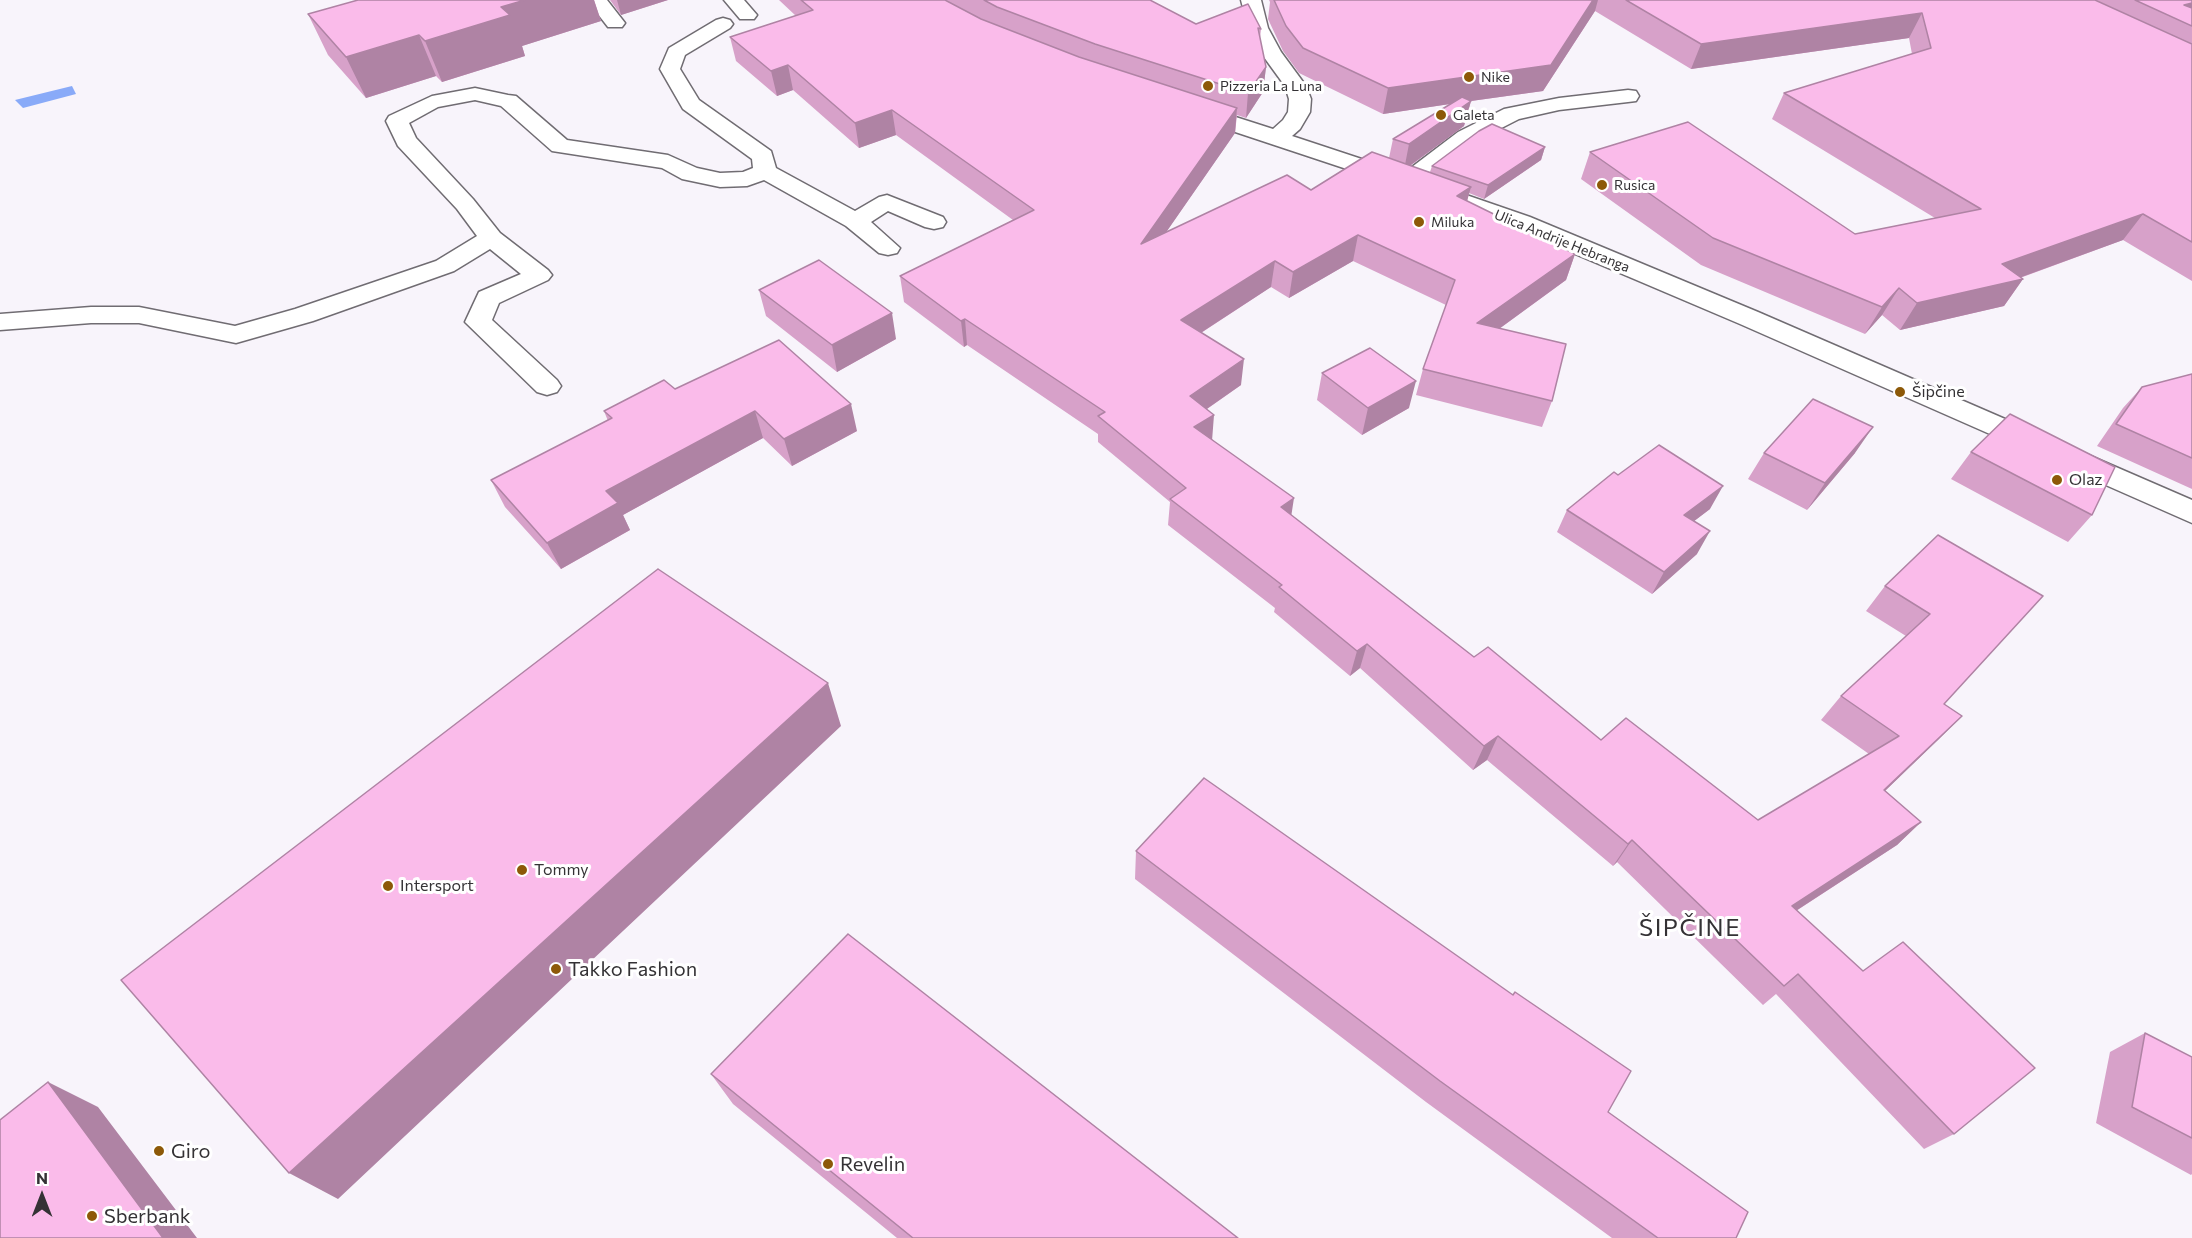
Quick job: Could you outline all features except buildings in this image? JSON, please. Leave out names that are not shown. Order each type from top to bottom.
[{"type":"street","points":[[597,0],[615,23]]},
{"type":"street","points":[[734,0],[747,15]]},
{"type":"street","points":[[1251,0],[1258,28],[1271,53],[1296,86],[1300,99],[1299,112],[1292,124],[1276,138]]},
{"type":"street","points":[[723,24],[676,52],[670,69],[691,104],[763,156],[765,171]]},
{"type":"street","points":[[547,386],[478,322],[488,298],[539,275],[491,238],[465,204],[406,141],[397,121],[432,102],[475,94],[508,101],[560,146],[668,162],[690,174],[720,180],[747,179],[765,171]]},
{"type":"street","points":[[1407,182],[1466,137],[1512,114],[1559,104],[1628,96]]},
{"type":"street","name":"Ulica Andrije Hebranga","points":[[1176,105],[1521,222],[1749,318],[2192,512]]},
{"type":"street","points":[[765,171],[855,221],[888,248]]},
{"type":"street","points":[[855,221],[887,202],[934,222]]},
{"type":"street","points":[[0,322],[91,315],[139,315],[236,335],[304,315],[445,266],[491,238]]},
{"type":"water","points":[[72,86],[76,94],[23,108],[15,100]]},
{"type":"place","name":"Nike","points":[[1469,77]]},
{"type":"place","name":"Pizzeria La Luna","points":[[1208,86]]},
{"type":"place","name":"Galeta","points":[[1441,115]]},
{"type":"place","name":"Rusica","points":[[1602,185]]},
{"type":"place","name":"Miluka","points":[[1419,222]]},
{"type":"place","name":"Šipčine","points":[[1900,392]]},
{"type":"place","name":"Olaz","points":[[2057,480]]},
{"type":"place","name":"Tommy","points":[[522,870]]},
{"type":"place","name":"Intersport","points":[[388,886]]},
{"type":"place","name":"Takko Fashion","points":[[556,969]]},
{"type":"place","name":"Giro","points":[[159,1151]]},
{"type":"place","name":"Revelin","points":[[828,1164]]},
{"type":"place","name":"Sberbank","points":[[92,1216]]},
{"type":"district","name":"ŠIPČINE","points":[[1690,928]]}]
